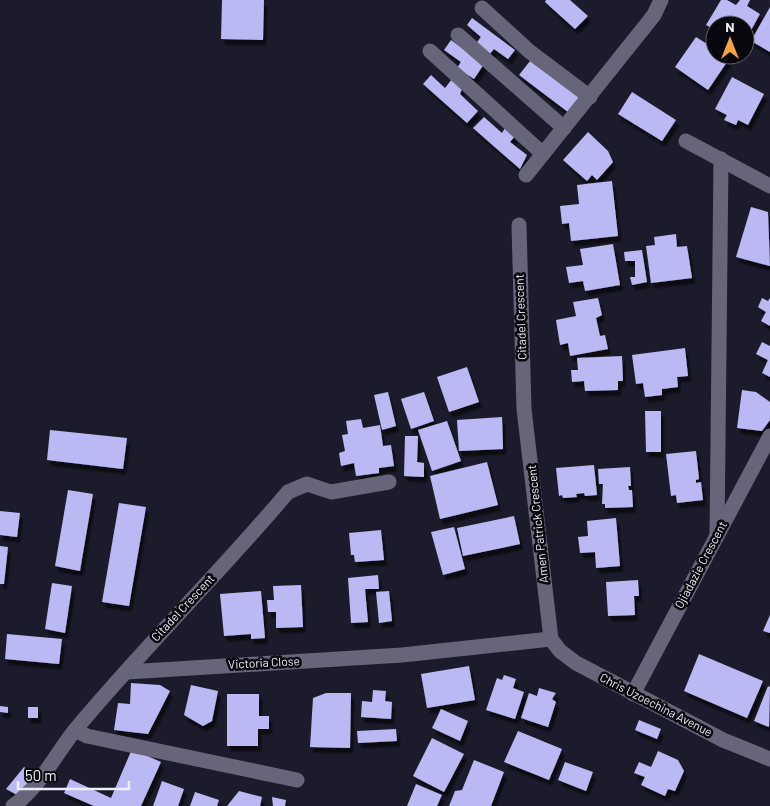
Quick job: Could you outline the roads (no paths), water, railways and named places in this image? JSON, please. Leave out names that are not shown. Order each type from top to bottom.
[{"type":"street","points":[[526,175],[654,15],[661,0]]},
{"type":"street","points":[[482,8],[529,51],[590,97]]},
{"type":"street","points":[[458,35],[564,128]]},
{"type":"street","points":[[430,51],[543,154]]},
{"type":"street","points":[[686,142],[770,186]]},
{"type":"street","points":[[717,536],[721,160]]},
{"type":"street","name":"Citadel Crescent","points":[[518,225],[524,409]]},
{"type":"street","name":"Amen Patrick Crescent","points":[[524,409],[551,639]]},
{"type":"street","name":"Ojiadazie Crescent","points":[[633,694],[770,436]]},
{"type":"street","name":"Citadel Crescent","points":[[13,806],[25,798],[75,730],[288,492],[307,484],[331,492],[389,482]]},
{"type":"street","name":"Victoria Close","points":[[127,672],[402,655],[551,639]]},
{"type":"street","name":"Chris Uzoechina Avenue","points":[[551,639],[560,651],[576,663],[723,740],[770,759]]},
{"type":"street","points":[[75,730],[87,736],[297,780]]}]
